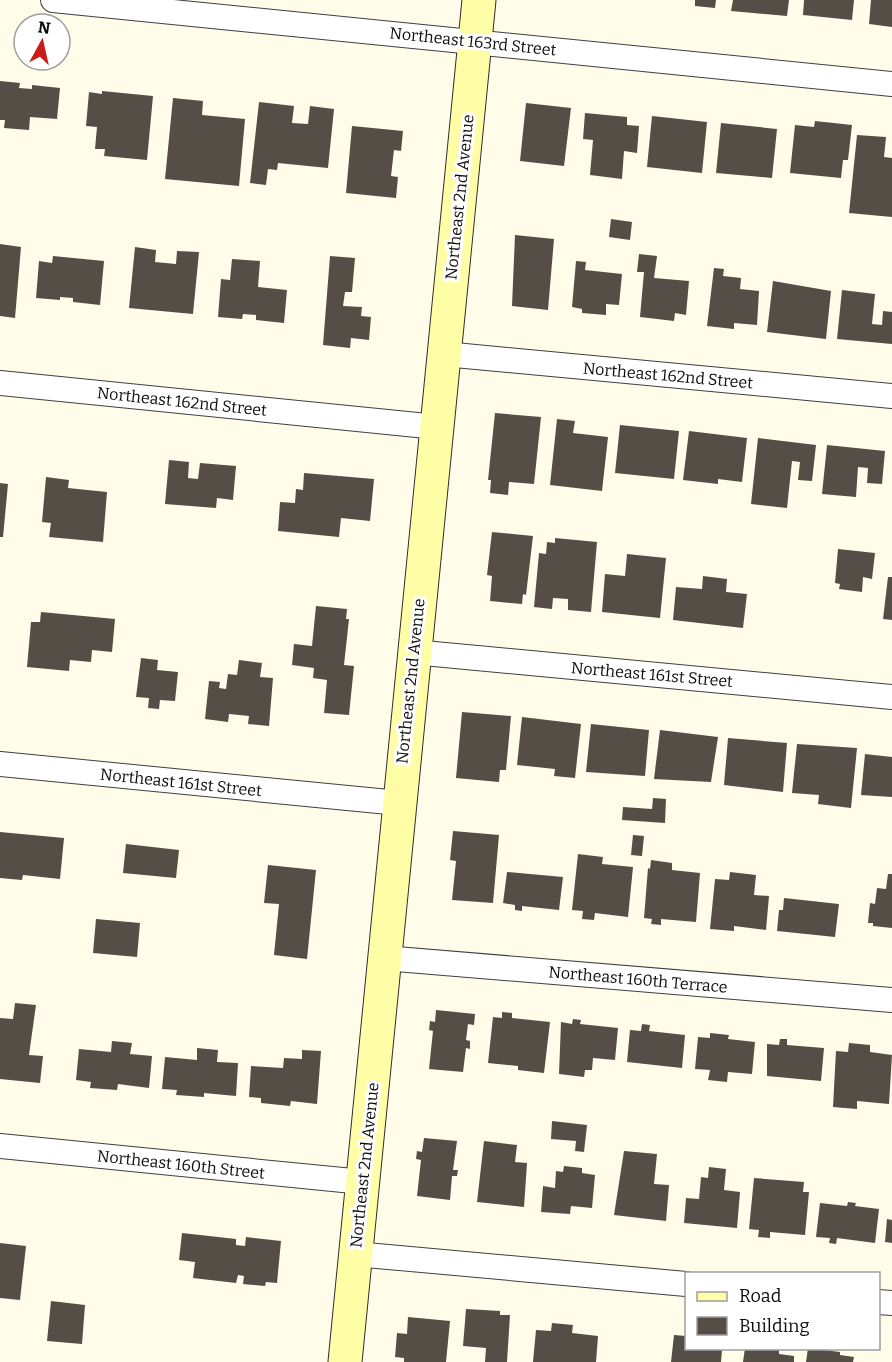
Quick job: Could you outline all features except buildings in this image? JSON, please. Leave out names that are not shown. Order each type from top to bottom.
[{"type":"street","name":"Northeast 163rd Street","points":[[54,0],[892,84]]},
{"type":"street","name":"Northeast 2nd Avenue","points":[[345,1362],[413,652],[479,0]]},
{"type":"street","name":"Northeast 162nd Street","points":[[444,354],[892,396]]},
{"type":"street","name":"Northeast 162nd Street","points":[[0,383],[436,427]]},
{"type":"street","name":"Northeast 161st Street","points":[[413,652],[892,697]]},
{"type":"street","name":"Northeast 161st Street","points":[[0,764],[399,803]]},
{"type":"street","name":"Northeast 160th Terrace","points":[[384,958],[892,1000]]},
{"type":"street","name":"Northeast 160th Street","points":[[0,1146],[363,1182]]},
{"type":"street","points":[[355,1254],[685,1284]]}]
